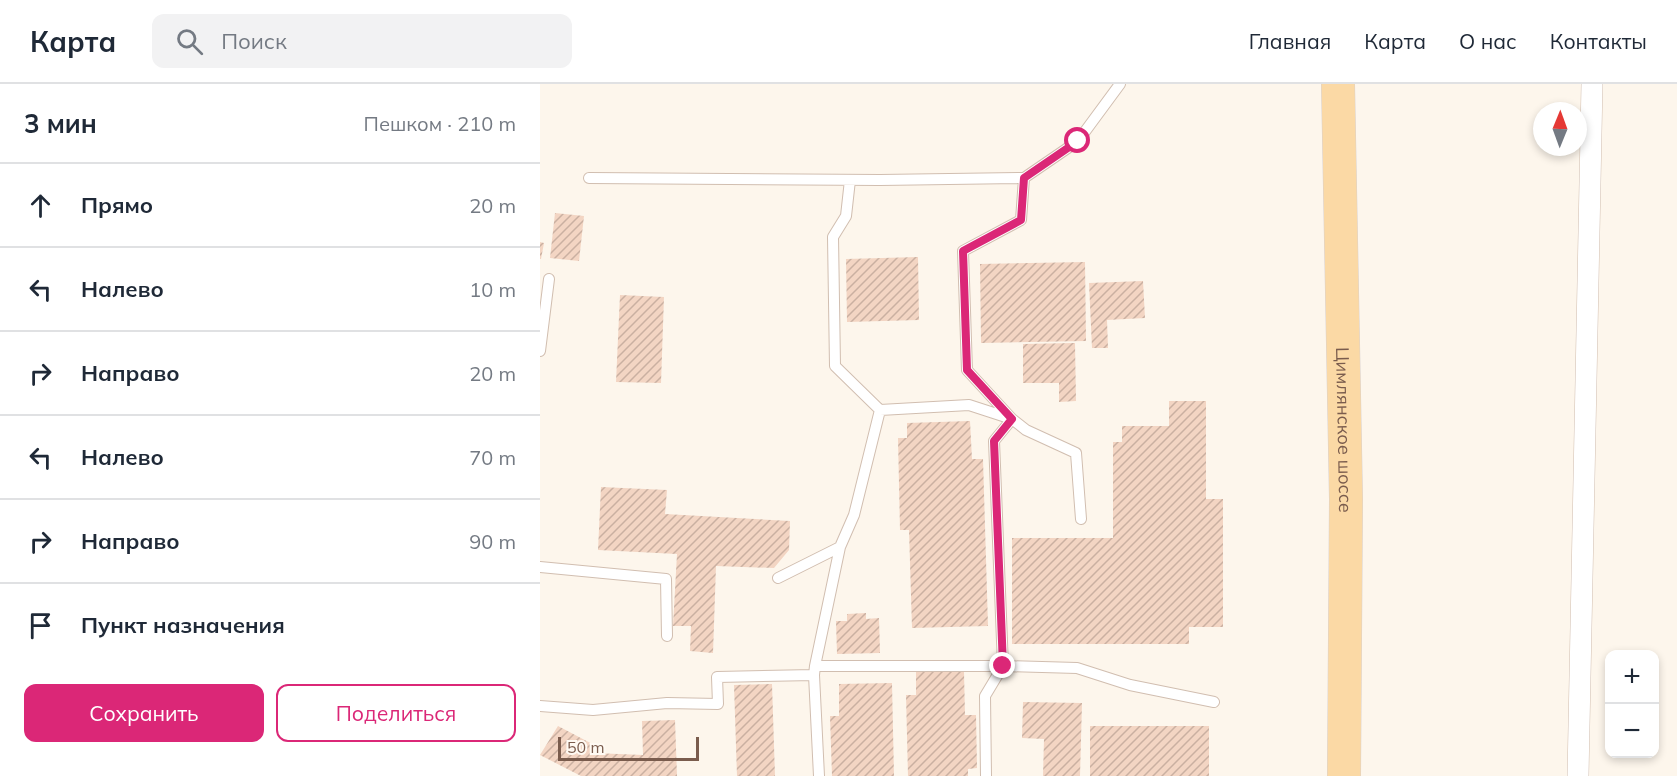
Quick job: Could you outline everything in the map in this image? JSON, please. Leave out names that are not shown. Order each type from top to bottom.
[{"type":"main road","name":"Цимлянское шоссе","points":[[1338,92],[1346,499],[1344,776]]},
{"type":"street","points":[[1578,776],[1592,84]]},
{"type":"lane","points":[[589,178],[850,180],[1024,178],[1078,141],[1120,84]]},
{"type":"lane","points":[[1024,178],[1021,220],[963,251],[967,370],[1012,419],[1026,430],[1076,453],[1082,519]]},
{"type":"lane","points":[[850,180],[846,216],[833,237],[835,366],[880,410],[969,405],[1012,419]]},
{"type":"lane","points":[[540,351],[549,279]]},
{"type":"lane","points":[[819,776],[814,670],[840,547],[854,515],[880,410]]},
{"type":"lane","points":[[986,776],[985,696],[1003,666],[994,441],[1012,419]]},
{"type":"lane","points":[[778,578],[840,547]]},
{"type":"lane","points":[[540,567],[666,579],[667,636]]},
{"type":"lane","points":[[540,706],[593,710],[667,703],[718,704],[717,677],[814,670],[1003,666],[1077,668],[1130,685],[1214,702]]},
{"type":"building","points":[[555,213],[584,216],[579,261],[550,258]]},
{"type":"building","points":[[540,242],[544,243],[541,259],[540,259]]},
{"type":"building","points":[[918,257],[919,320],[847,322],[846,259]]},
{"type":"building","points":[[1085,262],[1086,341],[981,343],[980,264]]},
{"type":"building","points":[[1143,281],[1145,318],[1107,320],[1108,348],[1092,348],[1089,283]]},
{"type":"building","points":[[620,295],[664,297],[661,383],[616,382]]},
{"type":"building","points":[[1075,343],[1076,401],[1059,402],[1059,383],[1023,383],[1023,344]]},
{"type":"building","points":[[1169,401],[1206,401],[1206,499],[1223,499],[1223,627],[1189,627],[1189,644],[1012,644],[1012,538],[1113,538],[1113,442],[1122,442],[1122,426],[1169,426]]},
{"type":"building","points":[[970,421],[972,459],[983,459],[988,626],[912,628],[909,530],[900,530],[898,438],[907,438],[907,423]]},
{"type":"building","points":[[601,487],[667,490],[665,514],[790,521],[789,550],[774,568],[716,566],[713,653],[690,651],[691,626],[673,626],[677,554],[598,550]]},
{"type":"building","points":[[866,613],[866,619],[879,618],[880,653],[837,654],[836,621],[847,621],[847,614]]},
{"type":"building","points":[[916,672],[964,672],[965,715],[976,715],[977,768],[968,769],[968,776],[908,776],[906,695],[916,695]]},
{"type":"building","points":[[892,683],[894,776],[832,776],[830,716],[839,716],[839,684]]},
{"type":"building","points":[[772,684],[775,776],[737,776],[734,685]]},
{"type":"building","points":[[1023,702],[1082,703],[1080,776],[1043,776],[1044,739],[1022,738]]},
{"type":"building","points":[[675,720],[677,776],[581,776],[540,755],[558,726],[598,747],[594,753],[643,755],[642,721]]},
{"type":"building","points":[[1090,726],[1209,726],[1209,776],[1090,776]]},
{"type":"route","points":[[1003,666],[994,441],[1012,419],[967,370],[963,251],[1021,220],[1024,178],[1078,141]]}]
